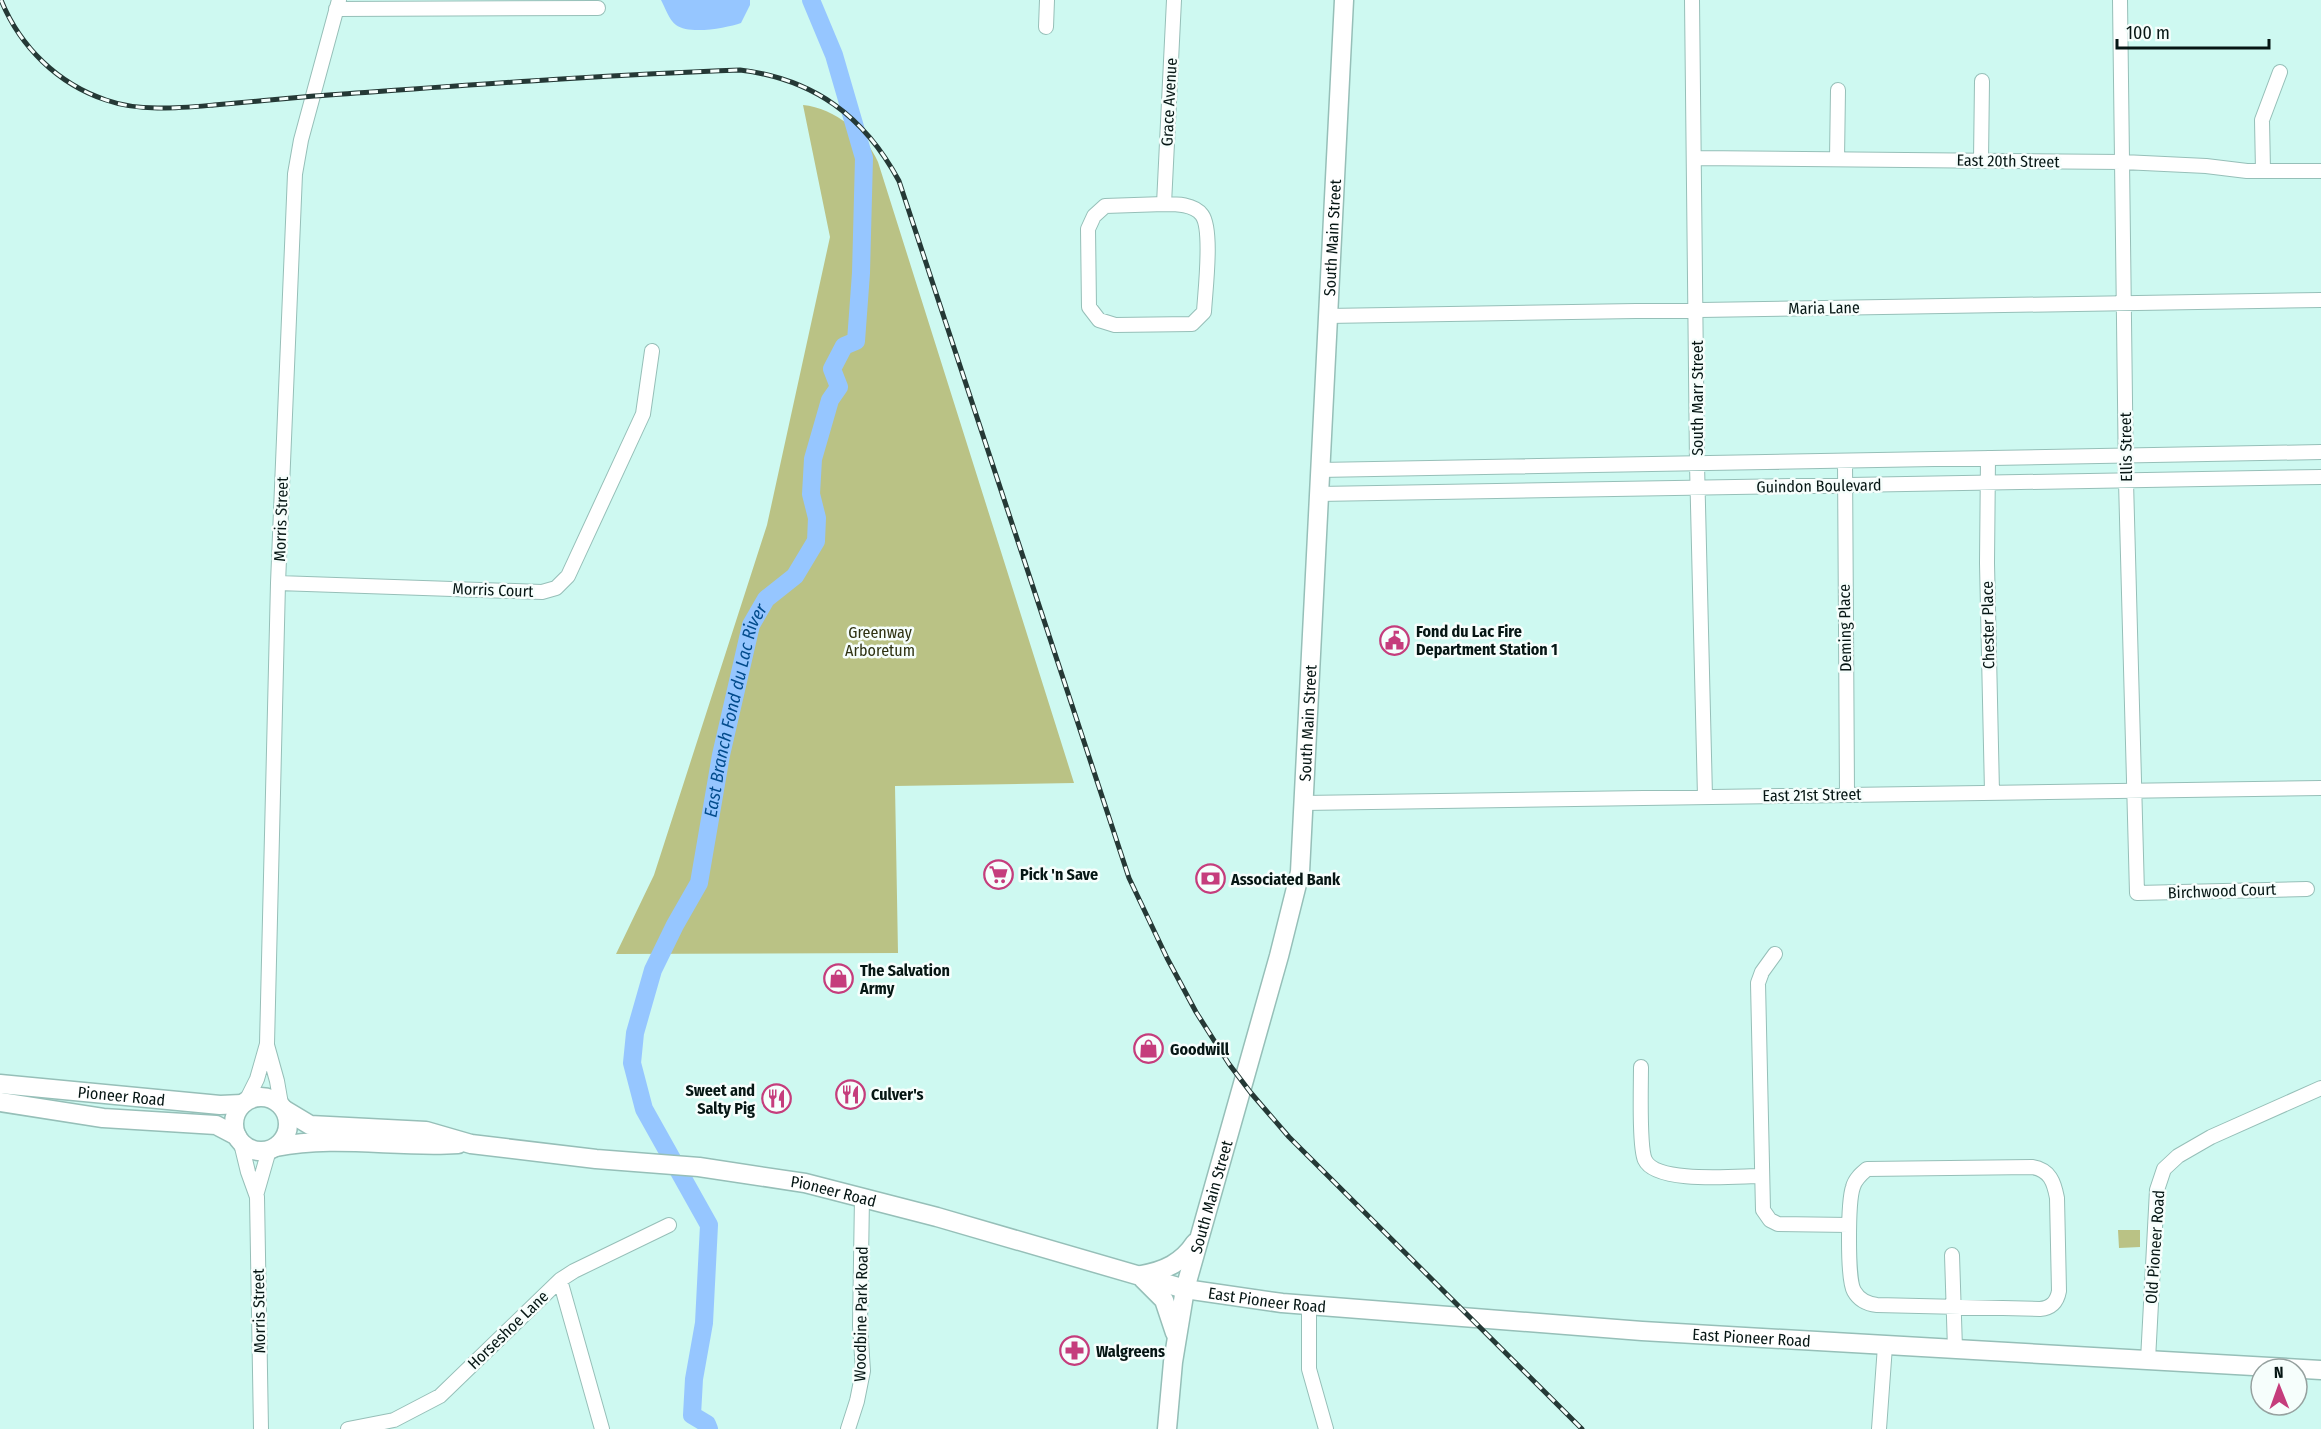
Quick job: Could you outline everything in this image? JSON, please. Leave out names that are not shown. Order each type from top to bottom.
[{"type":"main road","name":"South Main Street","points":[[1167,1429],[1185,1289],[1300,872],[1344,0]]},
{"type":"main road","name":"Pioneer Road","points":[[0,1084],[208,1104],[244,1102]]},
{"type":"main road","points":[[260,1096],[270,1097],[283,1107],[289,1126],[282,1142],[272,1148],[256,1150],[239,1139],[234,1119],[244,1102],[260,1096]]},
{"type":"main road","name":"Pioneer Road","points":[[0,1102],[103,1118],[216,1125],[239,1139]]},
{"type":"main road","name":"Pioneer Road","points":[[283,1107],[310,1125],[426,1131],[471,1144],[596,1159],[699,1167],[805,1183],[862,1197],[1185,1289]]},
{"type":"main road","name":"Pioneer Road","points":[[272,1148],[325,1141],[424,1147],[471,1144]]},
{"type":"main road","points":[[1139,1275],[1164,1269],[1181,1261],[1200,1237]]},
{"type":"main road","points":[[1139,1275],[1164,1300],[1177,1339]]},
{"type":"main road","name":"East Pioneer Road","points":[[1185,1289],[1309,1306],[1885,1346],[2321,1370]]},
{"type":"street","points":[[1046,27],[1047,0]]},
{"type":"street","name":"Grace Avenue","points":[[1164,204],[1174,0]]},
{"type":"street","name":"South Marr Street","points":[[1692,0],[1697,464],[1705,797]]},
{"type":"street","name":"Ellis Street","points":[[2120,0],[2126,481],[2133,791],[2138,893]]},
{"type":"street","points":[[338,5],[493,4],[598,8]]},
{"type":"street","name":"Morris Street","points":[[244,1102],[257,1078],[267,1044],[278,583],[295,174],[301,140],[338,5]]},
{"type":"street","points":[[2263,171],[2262,120],[2280,72]]},
{"type":"street","points":[[1981,160],[1982,81]]},
{"type":"street","points":[[1837,159],[1838,90]]},
{"type":"street","name":"East 20th Street","points":[[1694,158],[2123,162],[2263,171],[2321,171]]},
{"type":"street","points":[[1164,204],[1185,205],[1202,214],[1208,230],[1204,312],[1192,324],[1115,325],[1099,320],[1089,307],[1088,229],[1094,216],[1105,206],[1164,204]]},
{"type":"street","name":"Maria Lane","points":[[1327,316],[2321,300]]},
{"type":"street","name":"Morris Court","points":[[278,583],[542,592],[556,588],[568,576],[643,414],[652,351]]},
{"type":"street","name":"Guindon Boulevard","points":[[1319,470],[2321,452]]},
{"type":"street","name":"Chester Place","points":[[1988,458],[1992,792]]},
{"type":"street","name":"Deming Place","points":[[1845,461],[1848,794]]},
{"type":"street","name":"Guindon Boulevard","points":[[1318,494],[2321,477]]},
{"type":"street","name":"East 21st Street","points":[[1303,803],[2321,788]]},
{"type":"street","name":"Birchwood Court","points":[[2138,893],[2307,888]]},
{"type":"street","points":[[1775,954],[1765,966],[1758,983],[1762,1207],[1770,1221],[1778,1224],[1849,1225]]},
{"type":"street","name":"Morris Street","points":[[267,1044],[283,1107]]},
{"type":"street","points":[[1641,1067],[1642,1152],[1649,1166],[1660,1172],[1679,1175],[1761,1176]]},
{"type":"street","name":"Old Pioneer Road","points":[[2148,1360],[2157,1190],[2164,1169],[2178,1156],[2204,1141],[2321,1088]]},
{"type":"street","name":"Morris Street","points":[[239,1139],[248,1172],[257,1192]]},
{"type":"street","name":"Morris Street","points":[[261,1429],[257,1192],[272,1148]]},
{"type":"street","points":[[2032,1167],[2047,1173],[2058,1198],[2059,1291],[2056,1300],[2049,1307],[2040,1309],[1877,1305],[1860,1298],[1851,1282],[1849,1225],[1852,1189],[1867,1169],[2032,1167]]},
{"type":"street","name":"Woodbine Park Road","points":[[848,1429],[863,1371],[860,1330],[862,1197]]},
{"type":"street","name":"Horseshoe Lane","points":[[348,1429],[394,1420],[440,1396],[560,1280],[669,1225]]},
{"type":"street","points":[[1952,1255],[1954,1349]]},
{"type":"street","points":[[560,1280],[602,1429]]},
{"type":"street","points":[[1309,1306],[1309,1369],[1326,1429]]},
{"type":"street","points":[[1879,1429],[1885,1346]]},
{"type":"green space","name":"Greenway Arboretum","points":[[803,105],[827,111],[848,124],[866,142],[878,162],[1074,783],[895,786],[898,953],[616,954],[654,875],[767,525],[830,237]]},
{"type":"green space","points":[[2118,1230],[2140,1230],[2140,1247],[2119,1248]]},
{"type":"water","points":[[661,0],[750,0],[750,5],[741,23],[727,27],[690,30],[674,23]]},
{"type":"waterway","name":"East Branch Fond du Lac River","points":[[709,1429],[707,1424],[692,1415],[694,1379],[704,1323],[709,1225],[644,1109],[632,1063],[635,1033],[653,970],[699,883],[721,755],[751,625],[766,599],[795,576],[816,541],[817,518],[811,494],[813,459],[830,400],[839,387],[832,369],[844,346],[856,341],[861,273],[864,158],[834,55],[811,0]]},
{"type":"railway","points":[[1,0],[9,17],[30,48],[57,74],[88,93],[106,100],[146,108],[187,107],[474,85],[740,70],[791,82],[814,92],[834,104],[853,120],[870,138],[899,181],[1129,878],[1196,1012],[1229,1064],[1289,1137],[1582,1429]]},
{"type":"place","name":"Fond du Lac Fire Department Station 1","points":[[1395,640]]},
{"type":"place","name":"Pick 'n Save","points":[[999,874]]},
{"type":"place","name":"Associated Bank","points":[[1210,879]]},
{"type":"place","name":"The Salvation Army","points":[[839,979]]},
{"type":"place","name":"Goodwill","points":[[1149,1049]]},
{"type":"place","name":"Culver's","points":[[850,1094]]},
{"type":"place","name":"Sweet and Salty Pig","points":[[776,1099]]},
{"type":"place","name":"Walgreens","points":[[1075,1351]]}]
